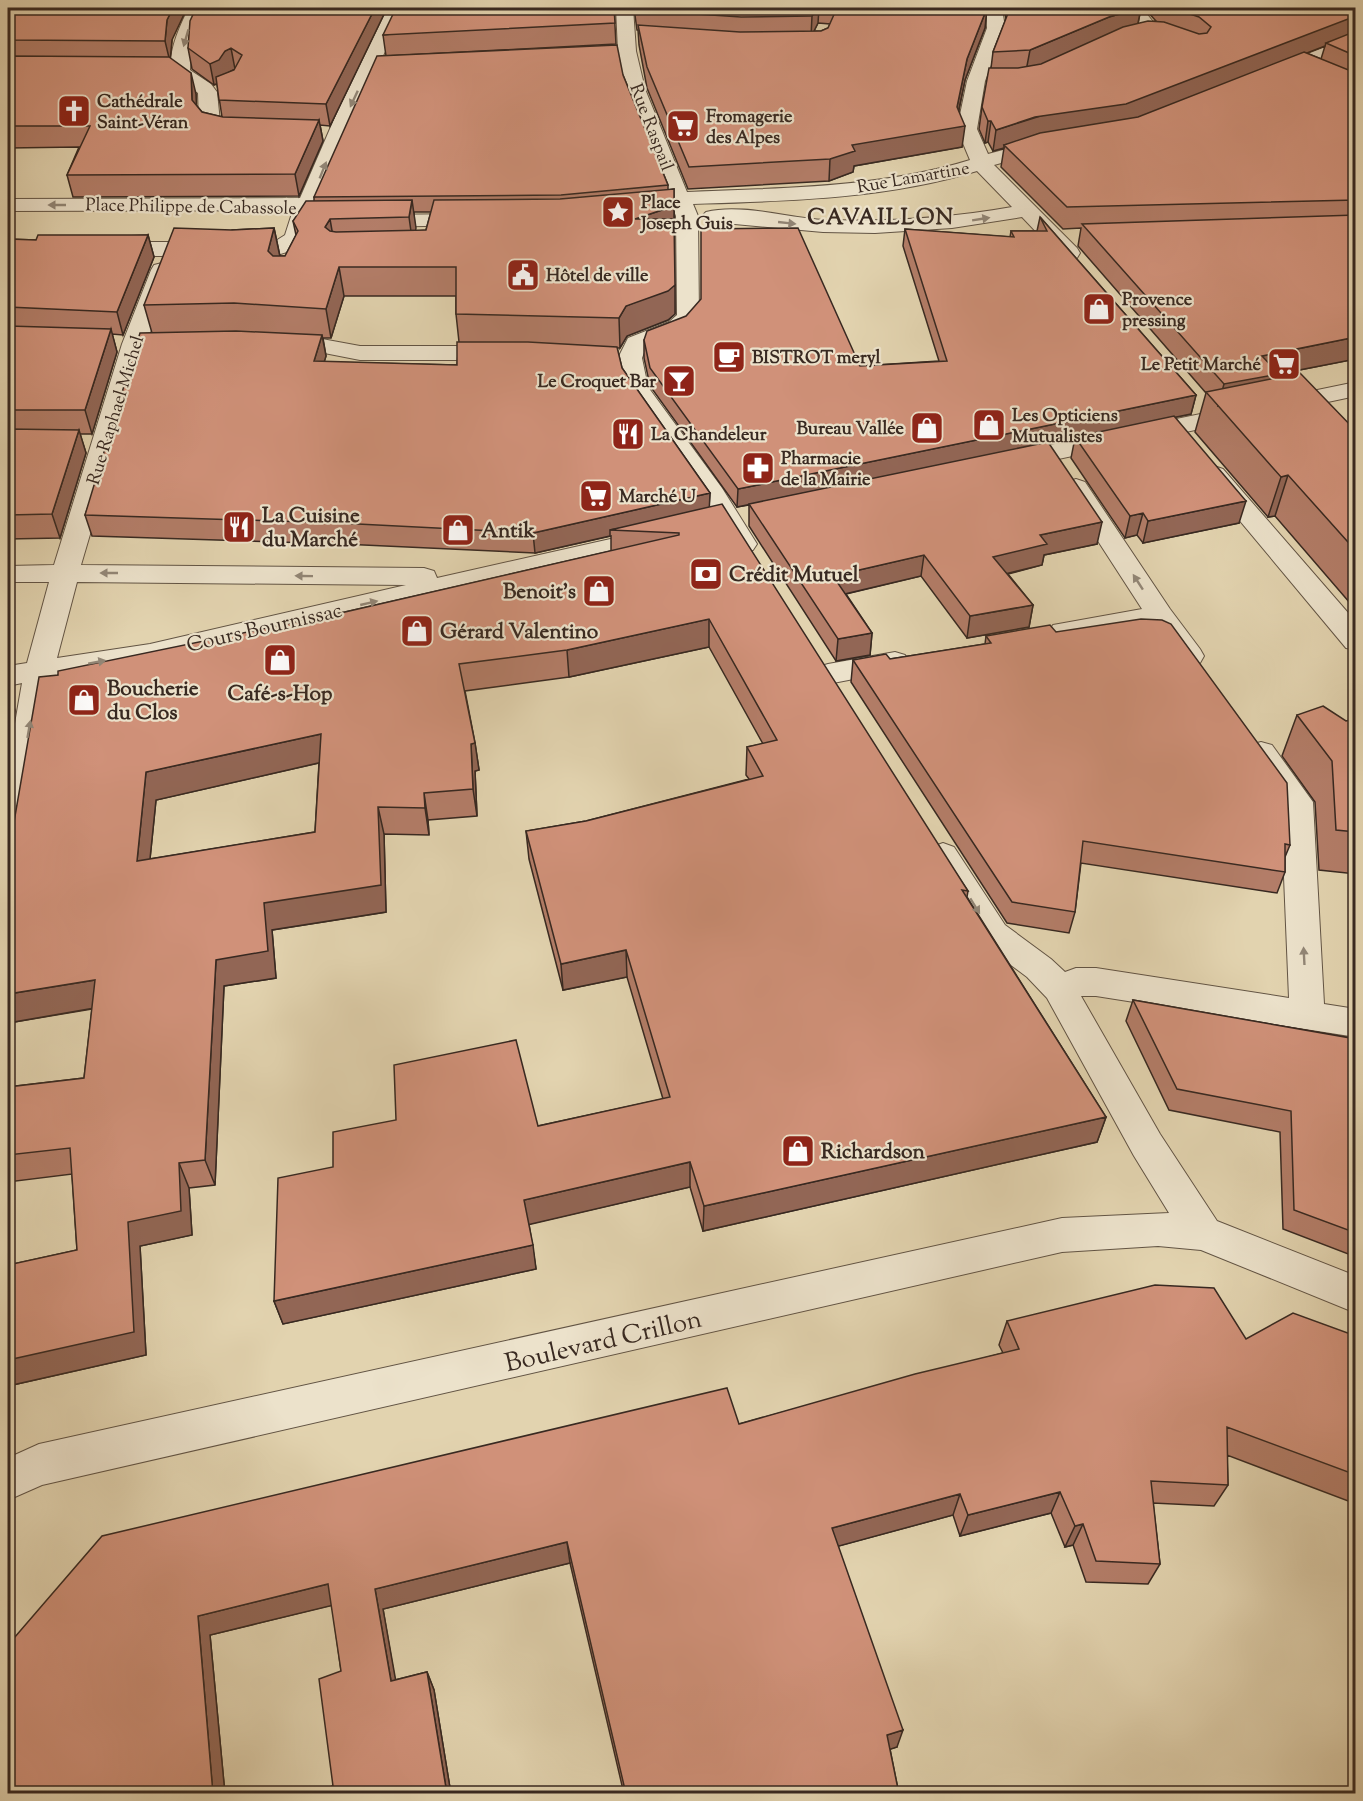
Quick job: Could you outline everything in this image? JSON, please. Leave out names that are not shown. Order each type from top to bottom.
[{"type":"street","points":[[197,8],[183,41],[181,70],[184,76],[206,88],[210,94],[209,121],[214,127],[227,130],[261,131]]},
{"type":"street","points":[[322,221],[302,213],[312,196],[396,8]]},
{"type":"street","name":"Rue Raspail","points":[[624,8],[626,44],[634,89],[679,208]]},
{"type":"street","name":"Rue Lamartine","points":[[679,208],[756,195],[865,186],[934,176],[982,164],[967,129],[985,81],[996,28],[994,8]]},
{"type":"street","points":[[1133,8],[1153,34]]},
{"type":"street","points":[[604,52],[649,38]]},
{"type":"street","points":[[1257,77],[1300,64],[1356,40]]},
{"type":"street","points":[[370,64],[393,63]]},
{"type":"street","points":[[1300,64],[1319,72]]},
{"type":"street","points":[[158,70],[181,70]]},
{"type":"street","points":[[316,134],[338,134]]},
{"type":"street","points":[[1068,141],[1032,147],[982,164],[1056,238],[1086,273]]},
{"type":"street","points":[[746,216],[744,201],[756,195]]},
{"type":"street","name":"Place Philippe de Cabassole","points":[[8,205],[302,213],[294,241],[287,247],[274,249],[89,248]]},
{"type":"street","points":[[760,568],[717,523],[619,358],[636,343],[677,327],[688,317],[679,208],[822,226],[899,227],[971,220],[1028,210]]},
{"type":"street","points":[[346,221],[495,220]]},
{"type":"street","points":[[1056,238],[1080,237]]},
{"type":"street","name":"Rue Raphael Michel","points":[[8,849],[39,672],[65,574],[93,443],[123,344],[170,249]]},
{"type":"street","points":[[322,346],[360,353],[530,353]]},
{"type":"street","points":[[1188,443],[1205,411],[1356,389]]},
{"type":"street","points":[[993,464],[1052,452],[1188,443]]},
{"type":"street","points":[[1188,443],[1356,641]]},
{"type":"street","points":[[1052,452],[1160,615],[1208,680]]},
{"type":"street","name":"Cours Bournissac","points":[[8,676],[150,652],[717,523]]},
{"type":"street","name":"Cours Bournissac","points":[[8,574],[416,578],[488,576]]},
{"type":"street","points":[[1034,637],[1160,615]]},
{"type":"street","points":[[847,704],[822,665],[920,658]]},
{"type":"street","points":[[1242,727],[1298,802],[1307,1015]]},
{"type":"street","points":[[930,834],[993,934],[1039,968],[1059,988],[1147,1146],[1203,1233]]},
{"type":"street","points":[[1059,988],[1076,982],[1096,982],[1356,1023]]},
{"type":"street","name":"Boulevard Crillon","points":[[8,1479],[39,1465],[1062,1235],[1158,1229],[1203,1233],[1356,1295]]},
{"type":"building","points":[[8,8],[173,8],[167,20],[165,41],[8,40]]},
{"type":"building","points":[[196,8],[295,10],[297,8],[375,8],[326,104],[219,100],[216,77],[234,70],[242,55],[231,48],[225,51],[219,60],[210,64],[188,48],[190,21]]},
{"type":"building","points":[[396,8],[614,8],[615,23],[383,35]]},
{"type":"building","points":[[636,8],[817,8],[812,16],[741,17],[637,10]]},
{"type":"building","points":[[835,8],[987,8],[967,59],[957,107],[965,126],[852,145],[855,151],[830,159],[689,167],[647,67],[638,25],[740,32],[821,31],[828,28]]},
{"type":"building","points":[[1010,8],[1141,8],[1109,17],[1030,50],[993,52]]},
{"type":"building","points":[[1172,8],[1356,8],[1356,16],[1126,104],[1035,117],[996,130],[991,121],[988,121],[982,107],[989,68],[1018,68],[1041,64],[1123,27],[1148,21],[1164,22],[1199,34],[1207,33],[1211,27],[1199,17]]},
{"type":"building","points":[[1356,31],[1356,56],[1326,43]]},
{"type":"building","points":[[617,45],[623,75],[668,185],[561,195],[314,197],[377,56]]},
{"type":"building","points":[[1304,52],[1356,73],[1356,200],[1067,207],[1004,145],[1040,133],[1138,117]]},
{"type":"building","points":[[8,56],[169,57],[191,73],[192,100],[202,112],[223,117],[319,120],[295,174],[67,175],[90,126],[8,126]]},
{"type":"building","points":[[674,189],[674,206],[635,219],[674,219],[675,285],[668,291],[626,306],[619,318],[456,314],[456,267],[339,267],[326,309],[234,303],[144,305],[174,228],[232,230],[274,228],[268,251],[273,256],[285,256],[298,231],[293,221],[306,201],[412,200],[409,217],[330,219],[325,227],[336,232],[426,230],[434,200],[560,199]]},
{"type":"building","points":[[1356,215],[1356,337],[1262,356],[1279,374],[1224,384],[1082,224]]},
{"type":"building","points":[[1040,217],[1196,395],[738,489],[650,368],[644,340],[647,331],[686,316],[701,299],[701,229],[798,228],[860,366],[947,361],[905,229],[1014,237],[1011,231],[1047,231]]},
{"type":"building","points":[[38,235],[148,235],[117,312],[8,307],[8,239],[36,240]]},
{"type":"building","points":[[8,326],[111,329],[85,410],[8,410]]},
{"type":"building","points":[[236,331],[322,335],[314,361],[457,365],[457,342],[528,342],[617,347],[622,368],[710,493],[533,533],[338,523],[85,515],[140,333]]},
{"type":"building","points":[[1300,373],[1356,431],[1354,439],[1356,441],[1356,551],[1288,475],[1281,477],[1206,392]]},
{"type":"building","points":[[1174,416],[1246,501],[1148,521],[1143,513],[1130,516],[1075,437]]},
{"type":"building","points":[[8,429],[79,430],[52,514],[8,515]]},
{"type":"building","points":[[1048,442],[1102,522],[1040,535],[1047,544],[993,557],[1033,605],[970,616],[924,555],[833,576],[872,633],[838,639],[749,504]]},
{"type":"building","points":[[722,504],[968,891],[962,890],[1106,1117],[704,1206],[690,1162],[524,1200],[533,1245],[274,1301],[278,1178],[333,1167],[333,1132],[396,1120],[394,1065],[516,1040],[538,1126],[670,1097],[626,950],[561,964],[526,831],[586,821],[763,776],[747,747],[777,740],[709,619],[567,650],[459,664],[475,743],[471,744],[473,789],[424,793],[425,808],[378,807],[381,885],[264,903],[268,951],[216,960],[205,1160],[179,1163],[181,1211],[128,1222],[134,1332],[8,1360],[8,1265],[77,1250],[70,1148],[8,1155],[8,1087],[84,1078],[95,980],[8,994],[8,832],[14,822],[39,677],[58,675],[58,671],[345,612],[679,535],[679,533],[610,530]],"holes":[[[321,734],[315,832],[137,861],[146,772]]]},
{"type":"building","points":[[1141,619],[1162,620],[1171,624],[1287,783],[1290,845],[1285,844],[1285,872],[1083,841],[1075,912],[1012,902],[853,660],[886,654],[890,659],[991,643],[986,636],[1050,625],[1056,632]]},
{"type":"building","points":[[1323,706],[1346,721],[1356,719],[1356,832],[1336,830],[1332,761],[1297,715]]},
{"type":"building","points":[[1133,1000],[1356,1039],[1356,1233],[1294,1210],[1291,1111],[1177,1089]]},
{"type":"building","points":[[1155,1285],[1214,1288],[1246,1339],[1293,1313],[1356,1336],[1356,1475],[1227,1427],[1228,1485],[1151,1481],[1160,1564],[1096,1561],[1083,1524],[1075,1526],[1060,1492],[968,1515],[960,1494],[832,1528],[903,1730],[887,1735],[899,1794],[626,1794],[567,1542],[375,1589],[391,1681],[427,1672],[447,1794],[308,1794],[333,1786],[319,1679],[341,1671],[328,1584],[198,1616],[213,1794],[8,1794],[8,1645],[102,1536],[727,1388],[739,1424],[915,1374],[1019,1349],[1007,1321]]},
{"type":"place","name":"Cathédrale Saint-Véran","points":[[74,111]]},
{"type":"place","name":"Fromagerie des Alpes","points":[[683,126]]},
{"type":"place","name":"Place Joseph Guis","points":[[618,212]]},
{"type":"place","name":"Hôtel de ville","points":[[523,275]]},
{"type":"place","name":"Provence pressing","points":[[1099,309]]},
{"type":"place","name":"BISTROT meryl","points":[[729,357]]},
{"type":"place","name":"Le Petit Marché","points":[[1284,364]]},
{"type":"place","name":"Le Croquet Bar","points":[[679,381]]},
{"type":"place","name":"Les Opticiens Mutualistes","points":[[989,425]]},
{"type":"place","name":"Bureau Vallée","points":[[927,428]]},
{"type":"place","name":"La Chandeleur","points":[[628,434]]},
{"type":"place","name":"Pharmacie de la Mairie","points":[[758,468]]},
{"type":"place","name":"Marché U","points":[[596,496]]},
{"type":"place","name":"La Cuisine du Marché","points":[[239,527]]},
{"type":"place","name":"Antik","points":[[458,530]]},
{"type":"place","name":"Crédit Mutuel","points":[[706,574]]},
{"type":"place","name":"Benoit's","points":[[599,591]]},
{"type":"place","name":"Gérard Valentino","points":[[417,631]]},
{"type":"place","name":"Café-s-Hop","points":[[280,660]]},
{"type":"place","name":"Boucherie du Clos","points":[[84,700]]},
{"type":"place","name":"Richardson","points":[[798,1151]]},
{"type":"district","name":"CAVAILLON","points":[[881,216]]}]
